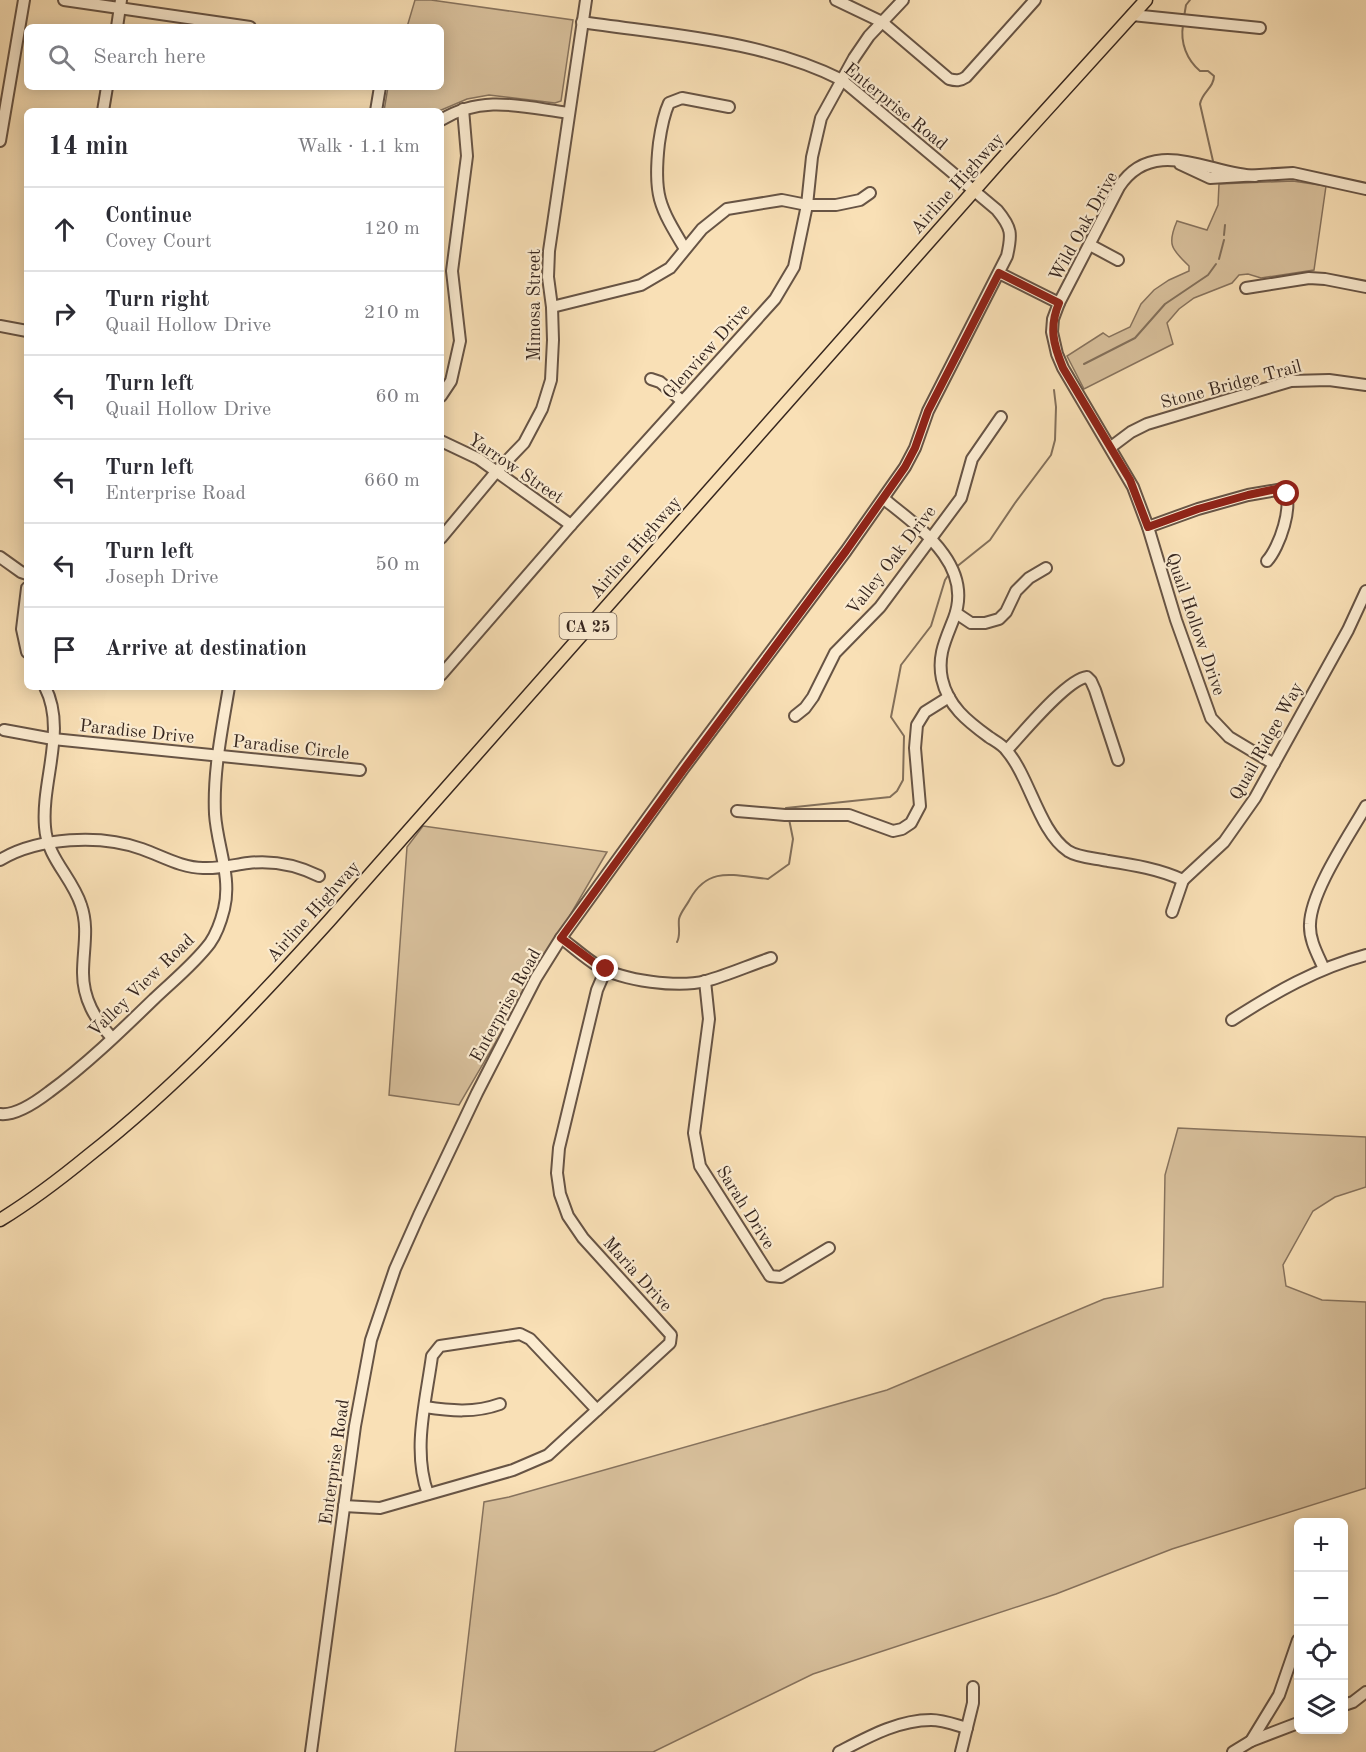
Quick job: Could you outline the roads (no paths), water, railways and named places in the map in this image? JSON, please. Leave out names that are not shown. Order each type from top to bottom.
[{"type":"main road","name":"Airline Highway","points":[[0,1220],[39,1194],[118,1132],[191,1066],[261,996],[973,191],[1146,0]]},
{"type":"street","points":[[0,141],[24,0]]},
{"type":"street","points":[[64,0],[120,4],[233,24]]},
{"type":"street","name":"Mimosa Street","points":[[444,534],[496,472],[524,443],[536,424],[547,398],[551,381],[553,340],[549,251],[586,0]]},
{"type":"street","points":[[836,0],[882,22],[942,73],[955,81],[966,77],[1035,0]]},
{"type":"street","name":"Glenview Drive","points":[[444,672],[571,525],[775,299],[794,267],[807,205],[812,157],[821,118],[859,51],[903,0]]},
{"type":"street","points":[[117,24],[120,4]]},
{"type":"street","points":[[1132,15],[1260,28]]},
{"type":"street","name":"Enterprise Road","points":[[311,1752],[357,1417],[371,1340],[395,1269],[477,1093],[530,989],[561,938],[678,776],[884,499],[915,448],[928,411],[1007,256],[1011,236],[1005,220],[997,210],[842,80],[815,66],[762,49],[582,22]]},
{"type":"street","points":[[104,108],[106,90]]},
{"type":"street","points":[[376,108],[380,90]]},
{"type":"street","points":[[685,249],[665,215],[658,194],[655,174],[663,115],[669,103],[682,98],[729,107]]},
{"type":"street","points":[[444,118],[479,104],[494,103],[569,114]]},
{"type":"street","points":[[444,392],[451,381],[460,341],[452,271],[467,156],[463,109]]},
{"type":"street","name":"Wild Oak Drive","points":[[1059,303],[1119,187],[1128,176],[1148,163],[1157,160],[1173,160],[1239,175],[1299,174],[1366,189]]},
{"type":"street","points":[[552,307],[640,285],[670,268],[702,229],[727,209],[782,200],[807,205],[836,205],[860,200],[870,194]]},
{"type":"street","points":[[1090,245],[1118,260]]},
{"type":"street","points":[[999,273],[1059,303]]},
{"type":"street","points":[[1246,288],[1314,278],[1366,287]]},
{"type":"street","name":"Quail Hollow Drive","points":[[1059,303],[1053,319],[1052,332],[1057,354],[1133,487],[1211,717],[1229,737],[1274,764]]},
{"type":"street","points":[[0,326],[24,330]]},
{"type":"street","points":[[651,379],[660,382],[682,401]]},
{"type":"street","name":"Stone Bridge Trail","points":[[1111,447],[1131,432],[1147,424],[1291,381],[1316,379],[1366,385]]},
{"type":"street","name":"Valley Oak Drive","points":[[795,716],[813,697],[835,652],[880,607],[961,498],[972,459],[1000,417]]},
{"type":"street","name":"Yarrow Street","points":[[444,442],[479,459],[571,525]]},
{"type":"street","points":[[1148,527],[1248,495],[1283,489],[1287,496],[1281,534],[1275,551],[1267,561]]},
{"type":"street","points":[[884,499],[946,556],[956,573],[959,593],[956,613],[940,657],[942,681],[954,706],[969,722],[1007,750],[1049,830],[1069,851],[1086,857],[1141,866],[1183,880],[1172,912]]},
{"type":"street","points":[[0,557],[24,573]]},
{"type":"street","points":[[956,613],[971,623],[985,623],[999,619],[1006,612],[1016,591],[1029,578],[1046,568]]},
{"type":"street","name":"Quail Ridge Way","points":[[1183,880],[1224,842],[1255,798],[1348,630],[1366,591]]},
{"type":"street","points":[[24,613],[22,629],[24,638]]},
{"type":"street","points":[[1007,750],[1052,702],[1070,686],[1087,677],[1095,690],[1118,760]]},
{"type":"street","points":[[46,690],[53,705],[53,739],[44,809],[48,843],[81,905],[86,932],[83,971],[85,992],[95,1016],[112,1038]]},
{"type":"street","name":"Valley View Road","points":[[0,1114],[16,1111],[50,1092],[180,975],[210,942],[219,925],[225,903],[226,882],[216,832],[215,812],[218,756],[229,690]]},
{"type":"street","points":[[737,811],[785,815],[849,815],[892,831],[902,829],[911,823],[920,806],[915,748],[917,725],[925,712],[949,697]]},
{"type":"street","name":"Paradise Drive","points":[[4,730],[53,739],[218,756]]},
{"type":"street","name":"Paradise Circle","points":[[218,756],[360,770]]},
{"type":"street","points":[[1324,969],[1312,939],[1311,914],[1325,881],[1366,806]]},
{"type":"street","points":[[0,860],[17,851],[72,839],[140,848],[192,867],[224,867],[251,863],[284,864],[303,868],[319,876]]},
{"type":"street","points":[[561,938],[600,967],[621,975],[660,983],[705,981],[771,958]]},
{"type":"street","points":[[1232,1020],[1288,986],[1324,969],[1366,955]]},
{"type":"street","name":"Maria Drive","points":[[344,1506],[380,1508],[513,1470],[548,1455],[670,1343],[671,1335],[583,1238],[568,1216],[560,1194],[557,1173],[559,1149],[597,990],[606,969]]},
{"type":"street","name":"Sarah Drive","points":[[705,981],[709,1019],[694,1133],[700,1166],[770,1276],[781,1277],[829,1248]]},
{"type":"street","points":[[428,1494],[420,1464],[420,1439],[432,1356],[440,1346],[520,1334],[530,1339],[597,1410]]},
{"type":"street","points":[[425,1407],[483,1410],[500,1404]]},
{"type":"street","points":[[1251,1741],[1279,1695],[1294,1654]]},
{"type":"street","points":[[961,1752],[973,1704],[972,1687]]},
{"type":"street","points":[[1348,1704],[1366,1692]]},
{"type":"street","points":[[839,1752],[904,1723],[933,1720],[968,1728]]},
{"type":"street","points":[[1233,1752],[1251,1741],[1294,1725]]},
{"type":"waterway","points":[[1184,17],[1186,5],[1190,0]]},
{"type":"waterway","points":[[1183,25],[1184,45],[1188,56],[1200,71],[1208,71],[1214,76],[1200,104],[1213,161]]},
{"type":"waterway","points":[[1224,235],[1225,225]]},
{"type":"waterway","points":[[1219,259],[1224,240]]},
{"type":"waterway","points":[[1084,364],[1135,338],[1165,304],[1208,275],[1216,264]]},
{"type":"waterway","points":[[955,568],[990,540],[1051,455],[1055,440],[1054,390]]},
{"type":"waterway","points":[[787,811],[786,808],[890,797],[897,791],[903,780],[904,736],[891,717],[901,665],[931,626],[945,580],[949,574]]},
{"type":"waterway","points":[[677,942],[681,914],[697,888],[706,881],[724,875],[768,879],[789,864],[793,839],[789,819]]}]
